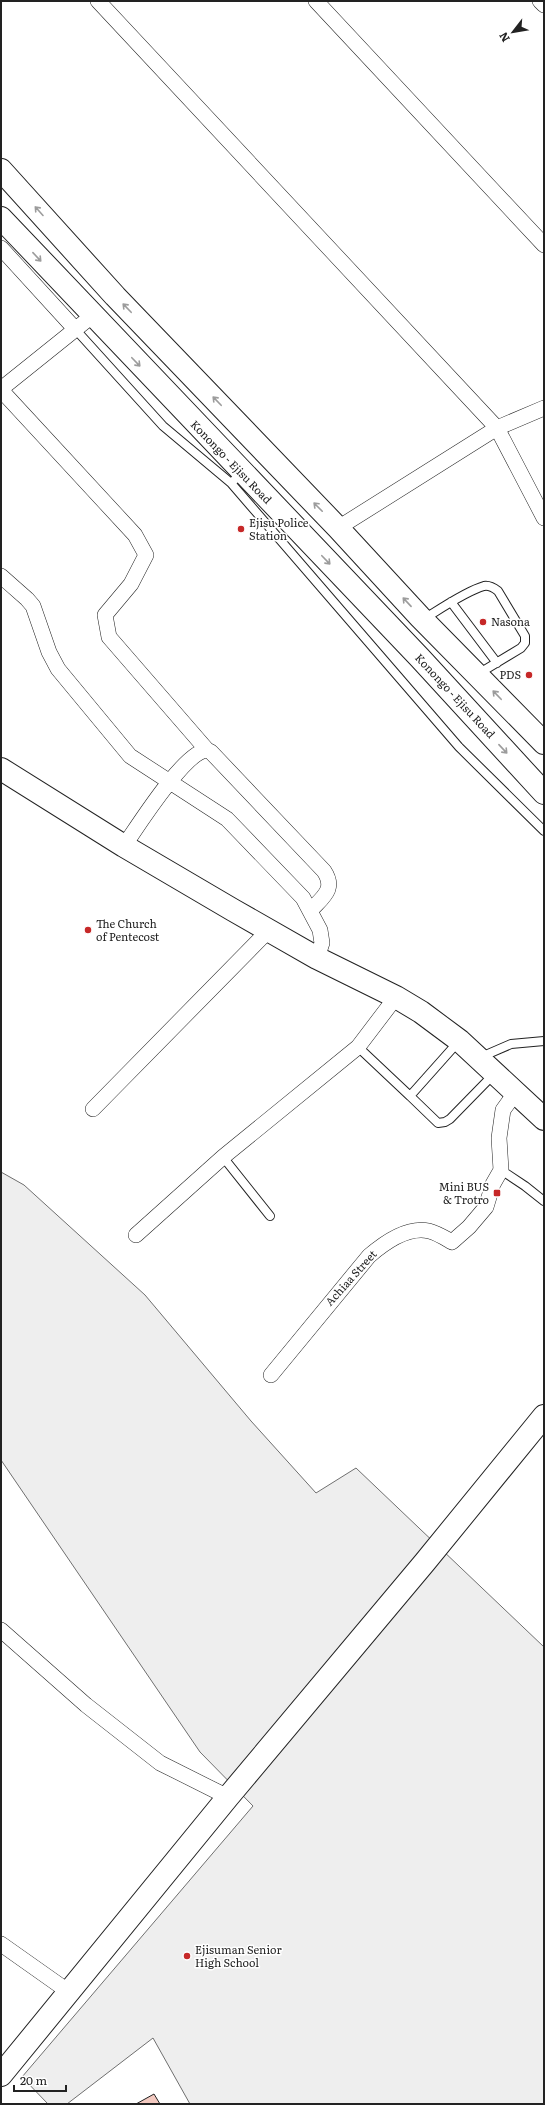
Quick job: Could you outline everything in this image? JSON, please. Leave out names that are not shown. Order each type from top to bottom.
[{"type":"main road","points":[[1,170],[116,296],[424,620],[544,743]]},
{"type":"main road","name":"Konongo - Ejisu Road","points":[[1,218],[84,323],[236,478],[420,658],[544,793]]},
{"type":"main road","points":[[1,769],[124,846],[317,958],[396,997],[421,1012],[460,1041],[544,1119]]},
{"type":"main road","points":[[1,2075],[228,1797],[425,1562],[544,1416]]},
{"type":"street","points":[[98,1],[497,428],[544,518]]},
{"type":"street","points":[[316,1],[544,245]]},
{"type":"street","points":[[540,1],[544,5]]},
{"type":"street","points":[[1,248],[84,323],[1,390],[27,416],[135,535],[146,555],[131,584],[105,615],[109,636],[207,750],[211,752],[324,871],[329,878],[329,886],[326,893],[311,910]]},
{"type":"street","points":[[338,528],[497,428],[544,408]]},
{"type":"street","points":[[1,576],[27,599],[32,606],[49,652],[69,685],[130,756],[227,819],[303,898],[311,910],[320,930],[322,943],[317,958]]},
{"type":"street","points":[[124,846],[170,781],[199,752],[207,750]]},
{"type":"street","points":[[94,1108],[269,930]]},
{"type":"street","points":[[136,1235],[223,1157],[358,1047],[396,997]]},
{"type":"street","points":[[501,1170],[499,1138],[503,1110],[516,1092]]},
{"type":"street","name":"Achiaa Street","points":[[271,1375],[369,1256],[389,1239],[408,1232],[428,1230],[452,1242],[469,1227],[486,1207],[493,1184],[501,1170]]},
{"type":"street","points":[[1,1630],[86,1705],[160,1763],[228,1797]]},
{"type":"street","points":[[1,1944],[69,1992]]},
{"type":"lane","points":[[236,478],[459,746],[544,831]]},
{"type":"lane","points":[[424,620],[451,602],[485,585],[498,591],[525,636],[525,643],[521,648],[477,675]]},
{"type":"lane","points":[[451,602],[497,663]]},
{"type":"lane","points":[[410,1096],[460,1041]]},
{"type":"lane","points":[[479,1058],[511,1044],[544,1041]]},
{"type":"lane","points":[[358,1047],[438,1123],[445,1122],[450,1119],[494,1074]]},
{"type":"lane","points":[[223,1157],[270,1216]]},
{"type":"lane","points":[[501,1170],[544,1201]]},
{"type":"shaded area","points":[[1,1172],[24,1185],[145,1295],[251,1421],[316,1493],[356,1468],[544,1647],[544,2104],[190,2104],[153,2038],[67,2104],[48,2104],[22,2077],[253,1806],[200,1752],[1,1460]]},
{"type":"building","points":[[154,2094],[160,2104],[136,2104]]},
{"type":"place","name":"Ejisu Police Station","points":[[241,529]]},
{"type":"place","name":"Nasona","points":[[483,622]]},
{"type":"place","name":"PDS","points":[[529,675]]},
{"type":"place","name":"The Church of Pentecost","points":[[88,930]]},
{"type":"place","name":"Mini BUS & Trotro","points":[[497,1193]]},
{"type":"place","name":"Ejisuman Senior High School","points":[[187,1956]]}]
